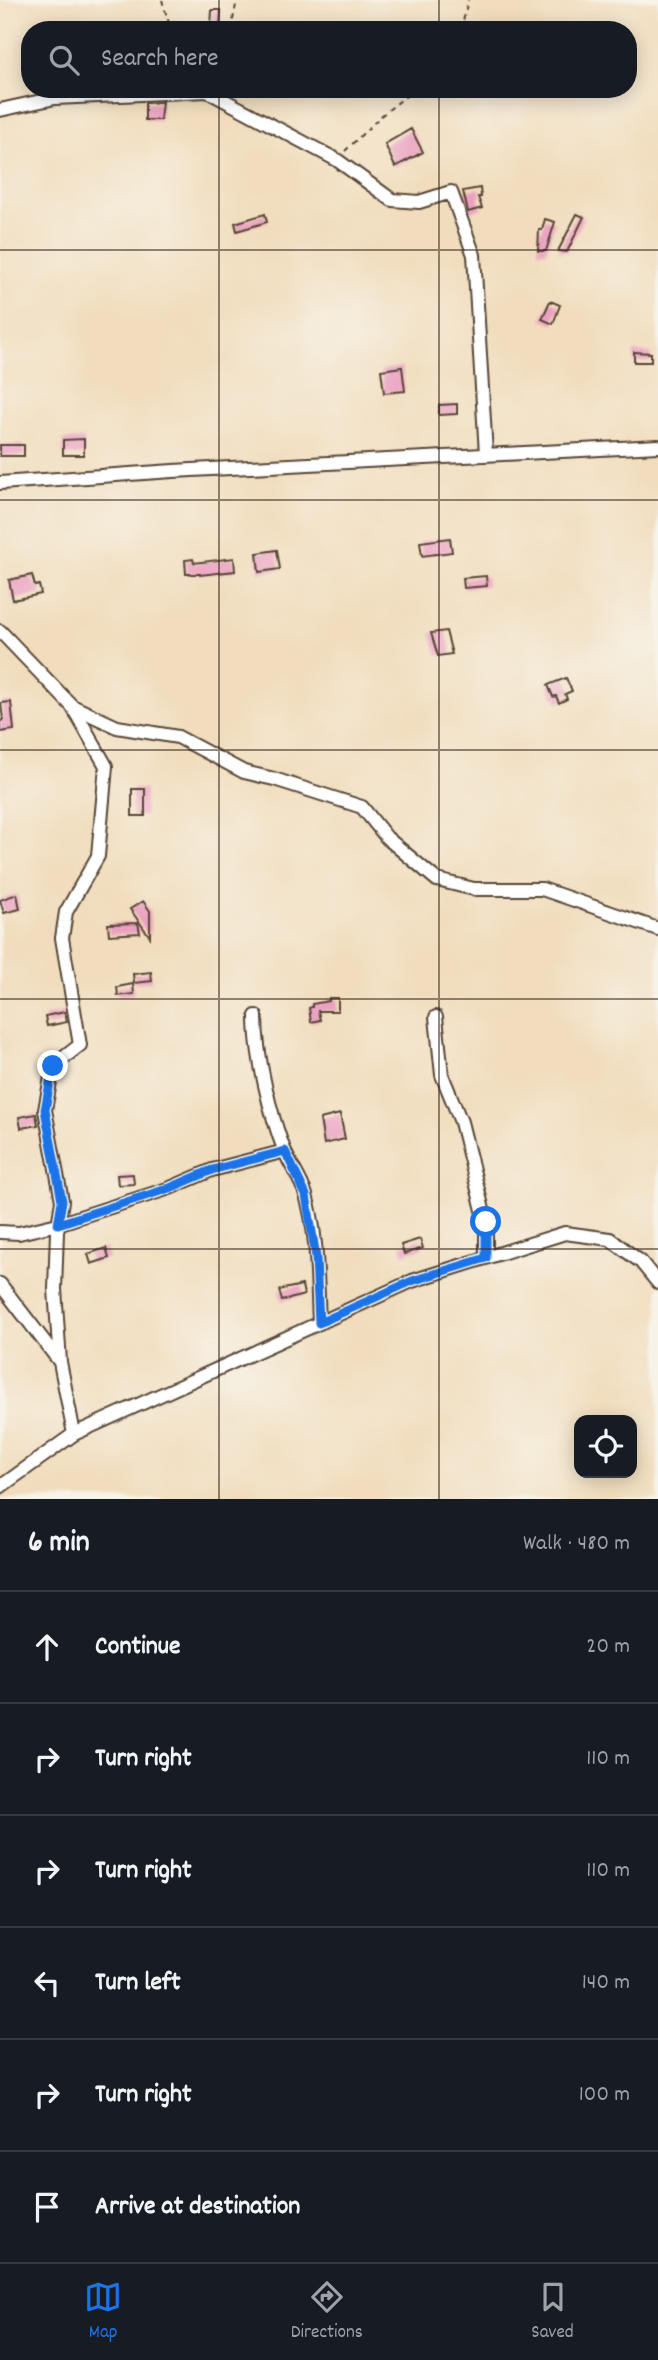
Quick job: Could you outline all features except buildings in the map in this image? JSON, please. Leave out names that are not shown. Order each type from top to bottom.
[{"type":"street","points":[[0,110],[55,98]]},
{"type":"street","points":[[220,98],[337,160],[391,200],[419,202],[451,192],[474,255],[486,454]]},
{"type":"street","points":[[0,483],[658,446]]},
{"type":"street","points":[[0,631],[72,706],[106,766],[98,856],[66,912],[62,938],[80,1045],[53,1066],[45,1110],[62,1201],[58,1224],[55,1289],[60,1362],[74,1434]]},
{"type":"street","points":[[72,706],[117,727],[178,737],[244,772],[362,807],[387,838],[437,880],[474,889],[542,889],[658,929]]},
{"type":"street","points":[[256,1016],[256,1040],[261,1066],[285,1151],[306,1195],[316,1257],[319,1323]]},
{"type":"street","points":[[436,1017],[442,1075],[461,1122],[486,1222],[486,1258]]},
{"type":"street","points":[[0,1232],[19,1233],[58,1224],[170,1188],[212,1170],[285,1151]]},
{"type":"street","points":[[0,1487],[74,1434],[412,1281],[565,1233],[610,1240],[641,1262],[658,1283]]},
{"type":"street","points":[[0,1284],[60,1362]]},
{"type":"path","points":[[162,0],[168,21]]},
{"type":"path","points":[[233,21],[237,0]]},
{"type":"path","points":[[463,21],[468,0]]},
{"type":"path","points":[[337,160],[356,138],[404,98]]},
{"type":"route","points":[[53,1066],[45,1110],[62,1201],[58,1224],[170,1188],[212,1170],[285,1151],[306,1195],[316,1257],[319,1323],[412,1281],[486,1258],[486,1222]]}]
